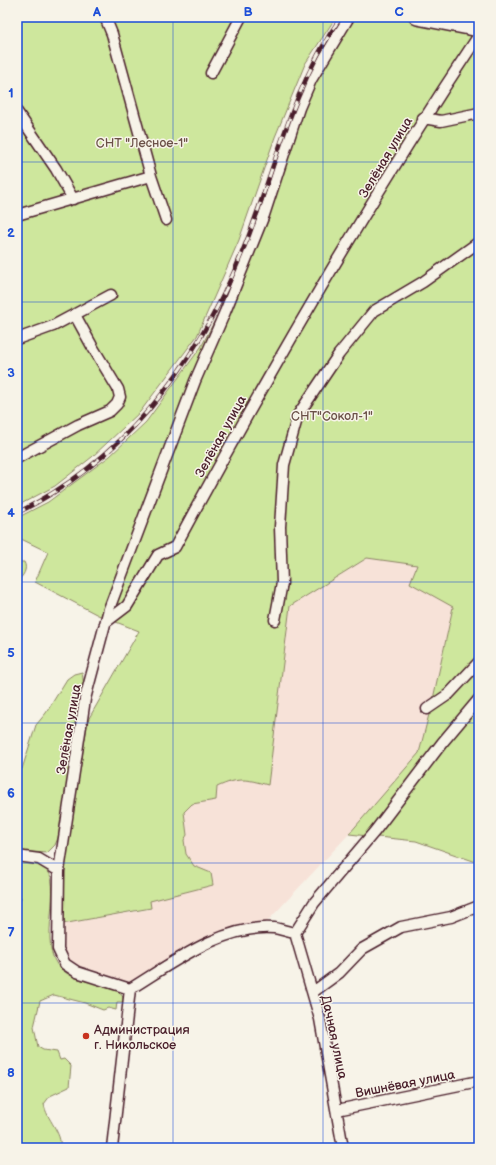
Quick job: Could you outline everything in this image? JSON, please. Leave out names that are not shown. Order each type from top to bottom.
[{"type":"street","points":[[105,17],[112,34],[151,176],[166,220]]},
{"type":"street","points":[[211,72],[241,17]]},
{"type":"street","points":[[106,622],[109,609],[195,381],[225,312],[264,215],[299,108],[311,80],[349,17]]},
{"type":"street","points":[[417,17],[479,29]]},
{"type":"street","name":"Зелёная улица","points":[[130,989],[77,972],[66,964],[58,949],[59,871],[85,699],[106,622],[127,606],[158,555],[175,547],[245,416],[424,118],[479,35]]},
{"type":"street","points":[[17,112],[30,128],[73,199]]},
{"type":"street","points":[[424,118],[441,121],[479,113]]},
{"type":"street","points":[[17,215],[151,176]]},
{"type":"street","points":[[275,620],[282,583],[280,527],[284,465],[298,415],[339,354],[374,311],[423,282],[479,242]]},
{"type":"street","points":[[17,339],[53,326],[111,295]]},
{"type":"street","points":[[17,458],[78,425],[110,411],[120,397],[118,389],[75,315]]},
{"type":"street","points":[[427,709],[449,694],[479,662]]},
{"type":"street","points":[[112,1148],[130,989],[208,942],[251,930],[274,928],[294,933],[314,903],[375,831],[442,743],[479,699]]},
{"type":"street","points":[[17,856],[39,859],[59,871]]},
{"type":"street","points":[[313,992],[339,973],[362,949],[401,927],[451,917],[479,906]]},
{"type":"street","name":"Дачная улица","points":[[294,933],[313,992],[337,1110],[343,1148]]},
{"type":"street","name":"Вишнёвая улица","points":[[337,1110],[479,1081]]},
{"type":"shaded area","points":[[367,558],[417,565],[410,583],[453,606],[433,699],[419,753],[349,834],[264,925],[253,926],[129,985],[92,973],[67,960],[62,946],[62,924],[151,909],[149,901],[213,885],[211,873],[194,867],[186,854],[184,840],[187,835],[184,812],[192,804],[216,800],[217,787],[232,780],[249,780],[268,785],[290,606]]},
{"type":"green space","name":"СНТ \"Лесное-1\"","points":[[17,17],[336,17],[305,64],[275,137],[239,240],[197,336],[140,412],[92,457],[55,486],[17,506]]},
{"type":"green space","name":"СНТ\"Сокол-1\"","points":[[346,17],[479,17],[479,863],[416,841],[349,834],[419,753],[433,699],[453,607],[410,583],[417,565],[367,558],[290,606],[268,785],[248,780],[237,780],[217,787],[216,800],[192,804],[184,812],[187,835],[184,840],[186,854],[194,866],[211,873],[213,885],[150,901],[151,908],[62,924],[63,875],[88,720],[139,631],[98,615],[35,582],[48,552],[17,537],[17,518],[48,502],[110,456],[146,422],[201,347],[227,297],[263,210],[281,152]]},
{"type":"green space","points":[[17,562],[24,562],[25,570],[23,575],[17,581]]},
{"type":"green space","points":[[82,672],[84,686],[58,838],[55,845],[47,853],[17,851],[17,772],[22,769],[36,725],[46,713],[67,679],[74,674]]},
{"type":"green space","points":[[17,860],[41,865],[50,874],[52,899],[50,945],[54,959],[61,969],[74,977],[88,982],[116,988],[123,997],[123,1002],[117,1002],[116,1010],[108,1008],[103,1010],[85,1003],[54,995],[40,1001],[34,1027],[38,1047],[43,1050],[57,1052],[60,1060],[64,1059],[71,1066],[69,1087],[50,1096],[44,1104],[45,1110],[57,1131],[60,1148],[17,1148]]},
{"type":"waterway","points":[[17,905],[20,898]]},
{"type":"railway","points":[[17,513],[62,487],[102,457],[137,423],[169,385],[196,344],[221,300],[241,254],[259,207],[284,133],[303,85],[314,62],[341,17]]},
{"type":"place","name":"Администрация г. Никольское","points":[[86,1036]]}]
